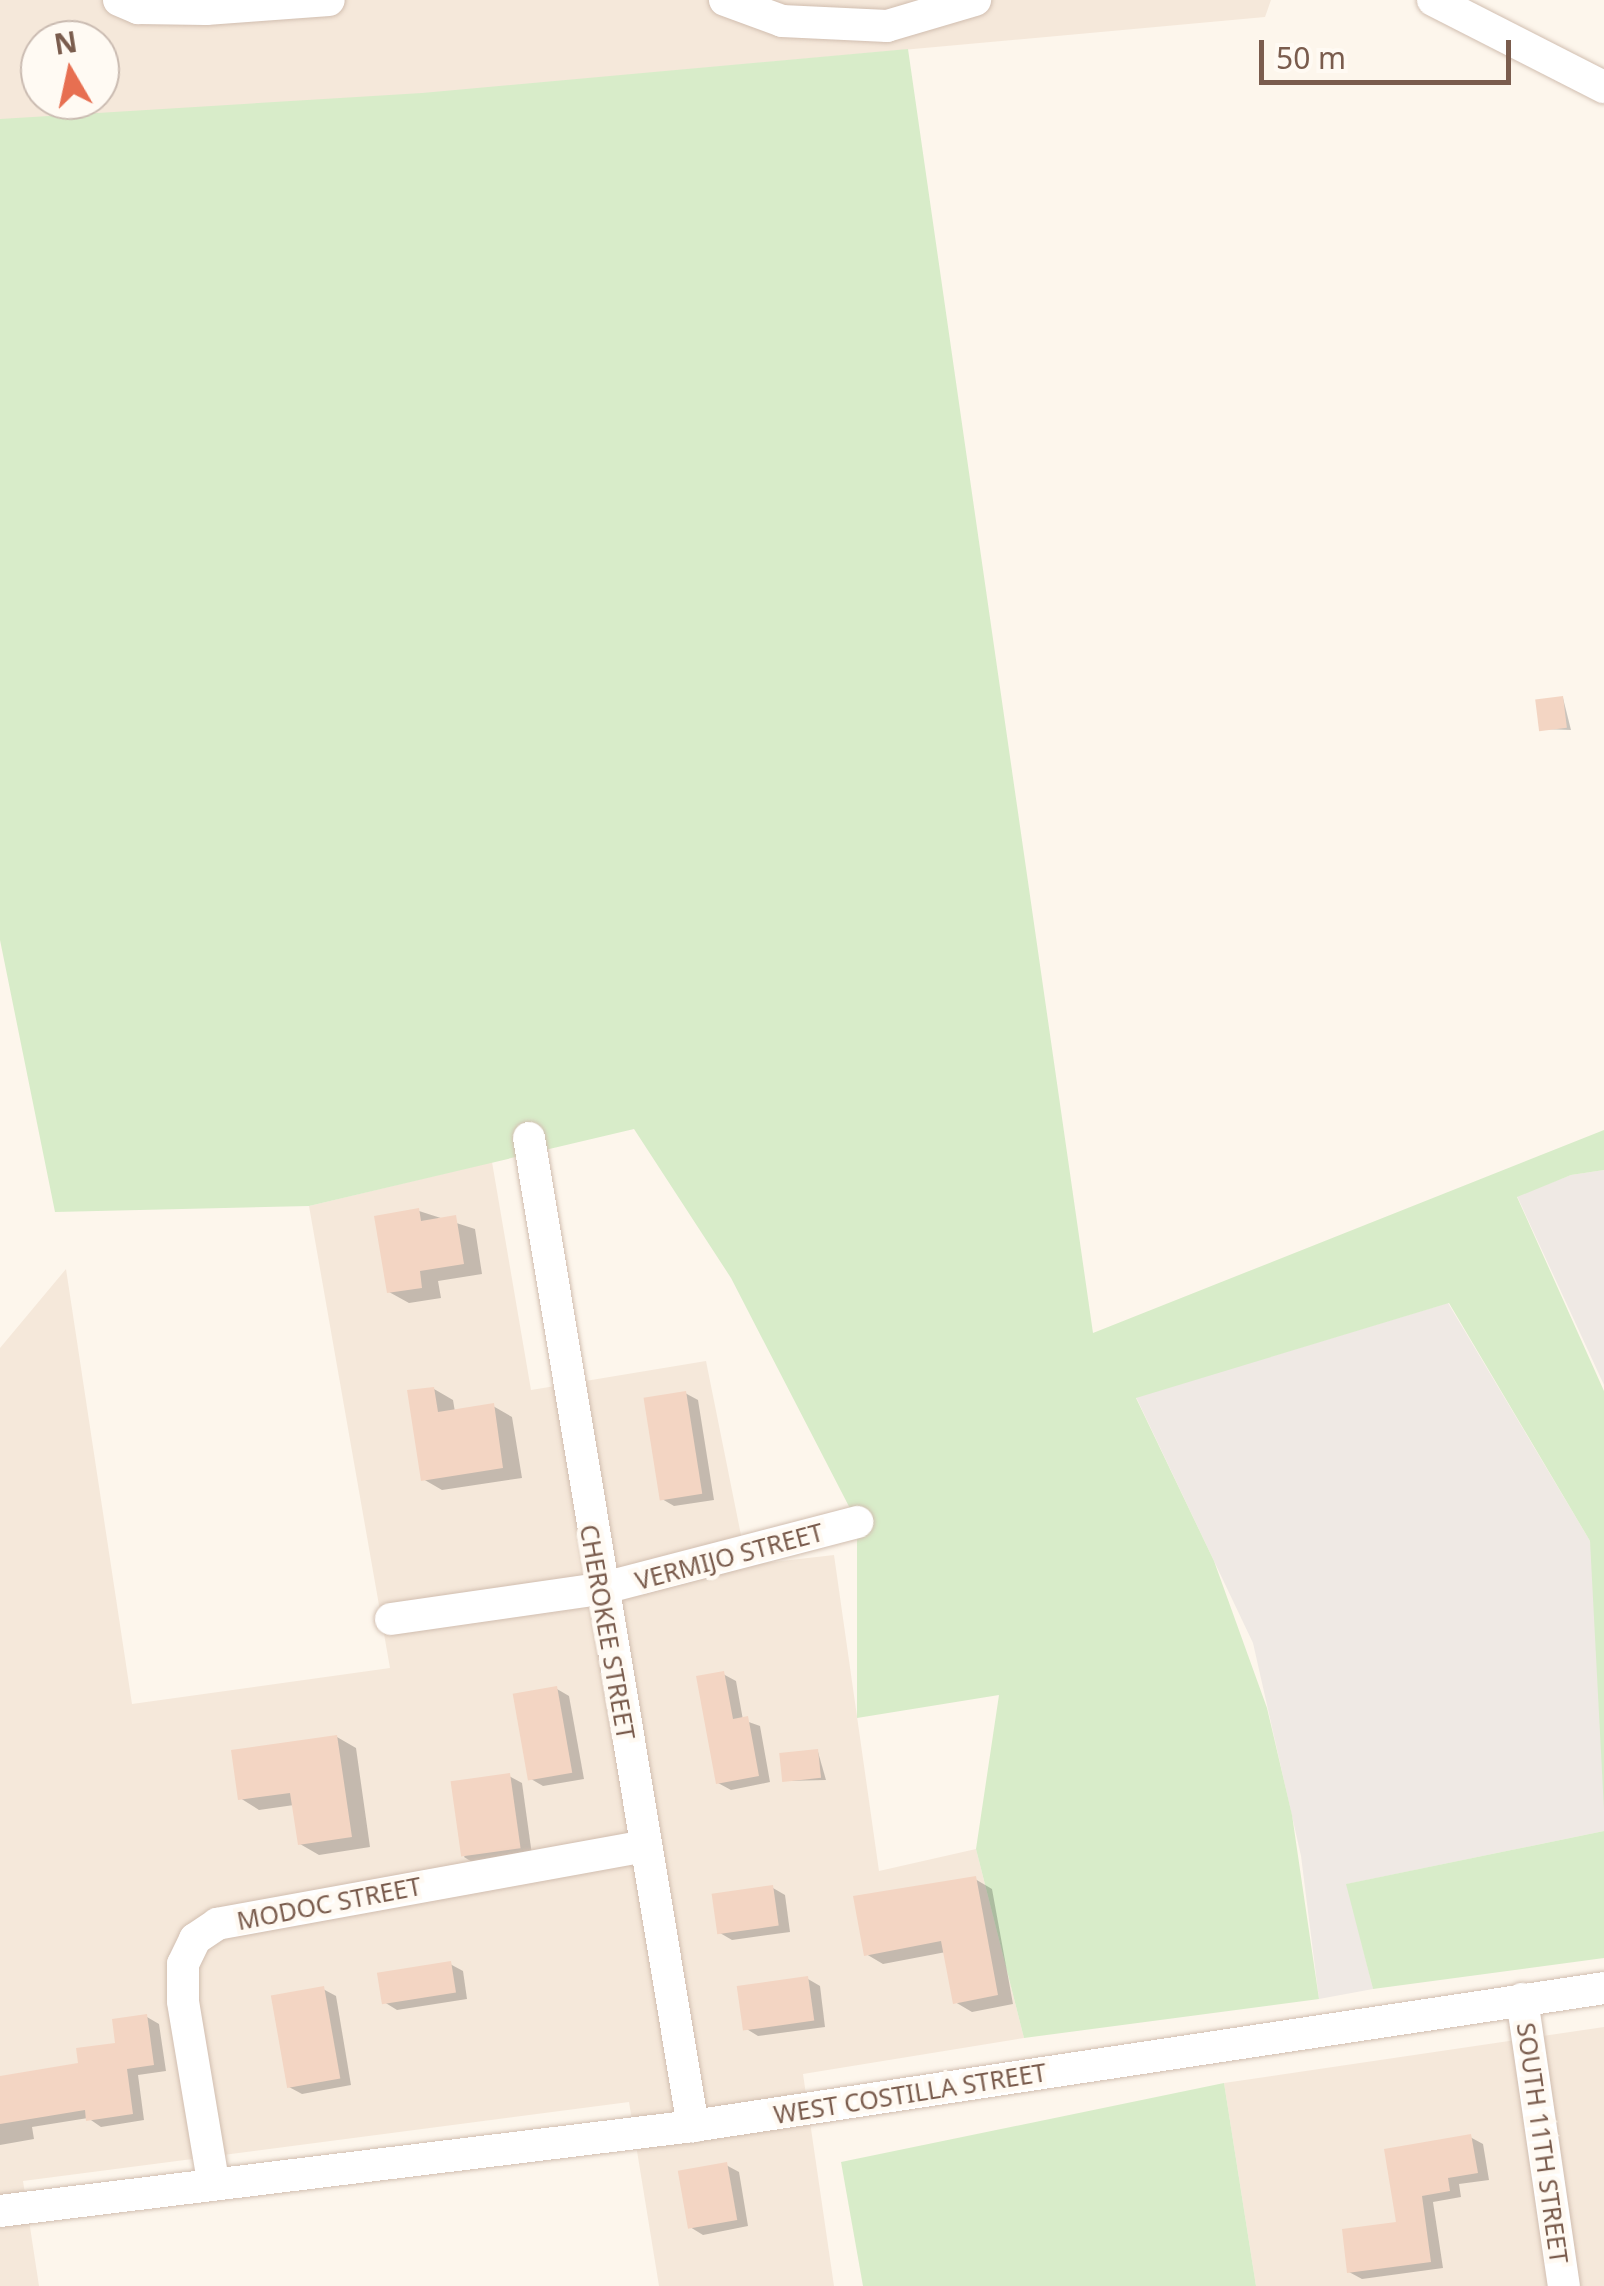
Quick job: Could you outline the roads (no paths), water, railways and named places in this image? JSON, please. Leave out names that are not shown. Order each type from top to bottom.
[{"type":"street","points":[[119,0],[138,8],[206,9],[328,0]]},
{"type":"street","points":[[725,0],[782,21],[887,26],[975,0]]},
{"type":"street","points":[[1433,0],[1604,87]]},
{"type":"street","name":"CHEROKEE STREET","points":[[529,1138],[600,1590],[693,2126]]},
{"type":"street","name":"VERMIJO STREET","points":[[391,1619],[600,1590],[858,1522]]},
{"type":"street","name":"MODOC STREET","points":[[214,2180],[183,2001],[183,1964],[195,1939],[218,1924],[645,1846]]},
{"type":"street","name":"WEST COSTILLA STREET","points":[[214,2180],[693,2126],[1604,1988]]},
{"type":"street","name":"SOUTH 11TH STREET","points":[[1522,2000],[1564,2286]]},
{"type":"street","points":[[0,2211],[214,2180]]}]
